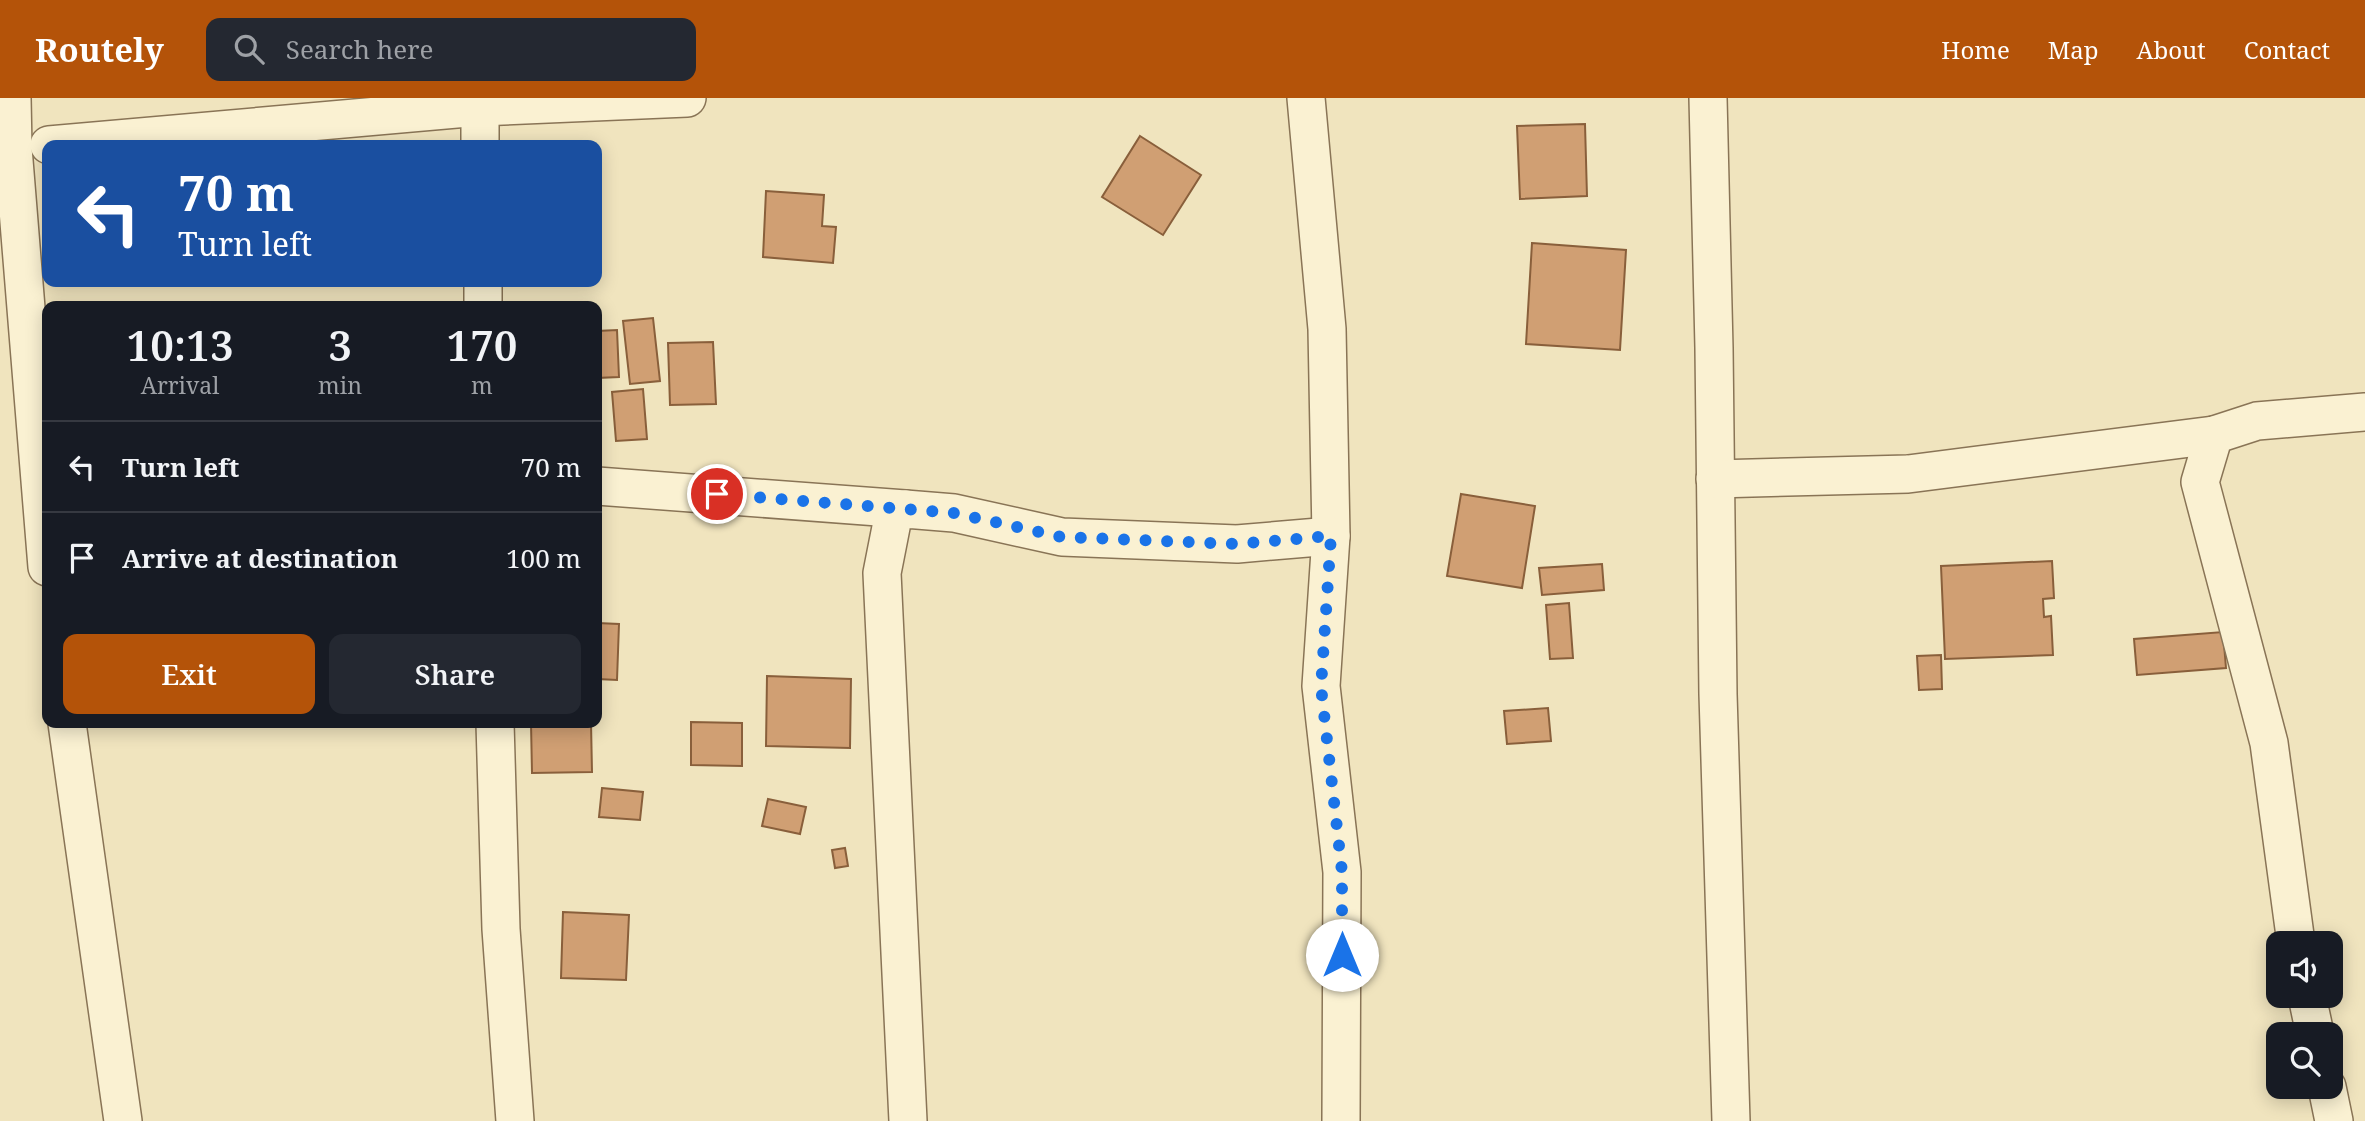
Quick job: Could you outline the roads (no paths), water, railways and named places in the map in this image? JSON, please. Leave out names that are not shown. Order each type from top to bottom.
[{"type":"street","points":[[12,98],[27,147],[42,462]]},
{"type":"street","points":[[99,140],[480,103],[687,98]]},
{"type":"street","points":[[1306,98],[1327,329],[1331,536],[1321,687],[1342,872],[1342,1121]]},
{"type":"street","points":[[1708,98],[1718,694],[1731,1121]]},
{"type":"street","points":[[480,103],[480,140]]},
{"type":"street","points":[[1715,479],[1908,474],[2214,435],[2257,421],[2365,412]]},
{"type":"street","points":[[2214,435],[2200,482],[2269,743],[2294,931]]},
{"type":"street","points":[[602,485],[954,513],[1062,537],[1237,544],[1331,536]]},
{"type":"street","points":[[905,509],[893,517],[882,573],[908,1121]]},
{"type":"street","points":[[68,728],[123,1121]]},
{"type":"street","points":[[495,728],[501,929],[515,1121]]},
{"type":"street","points":[[2329,1099],[2334,1121]]}]
